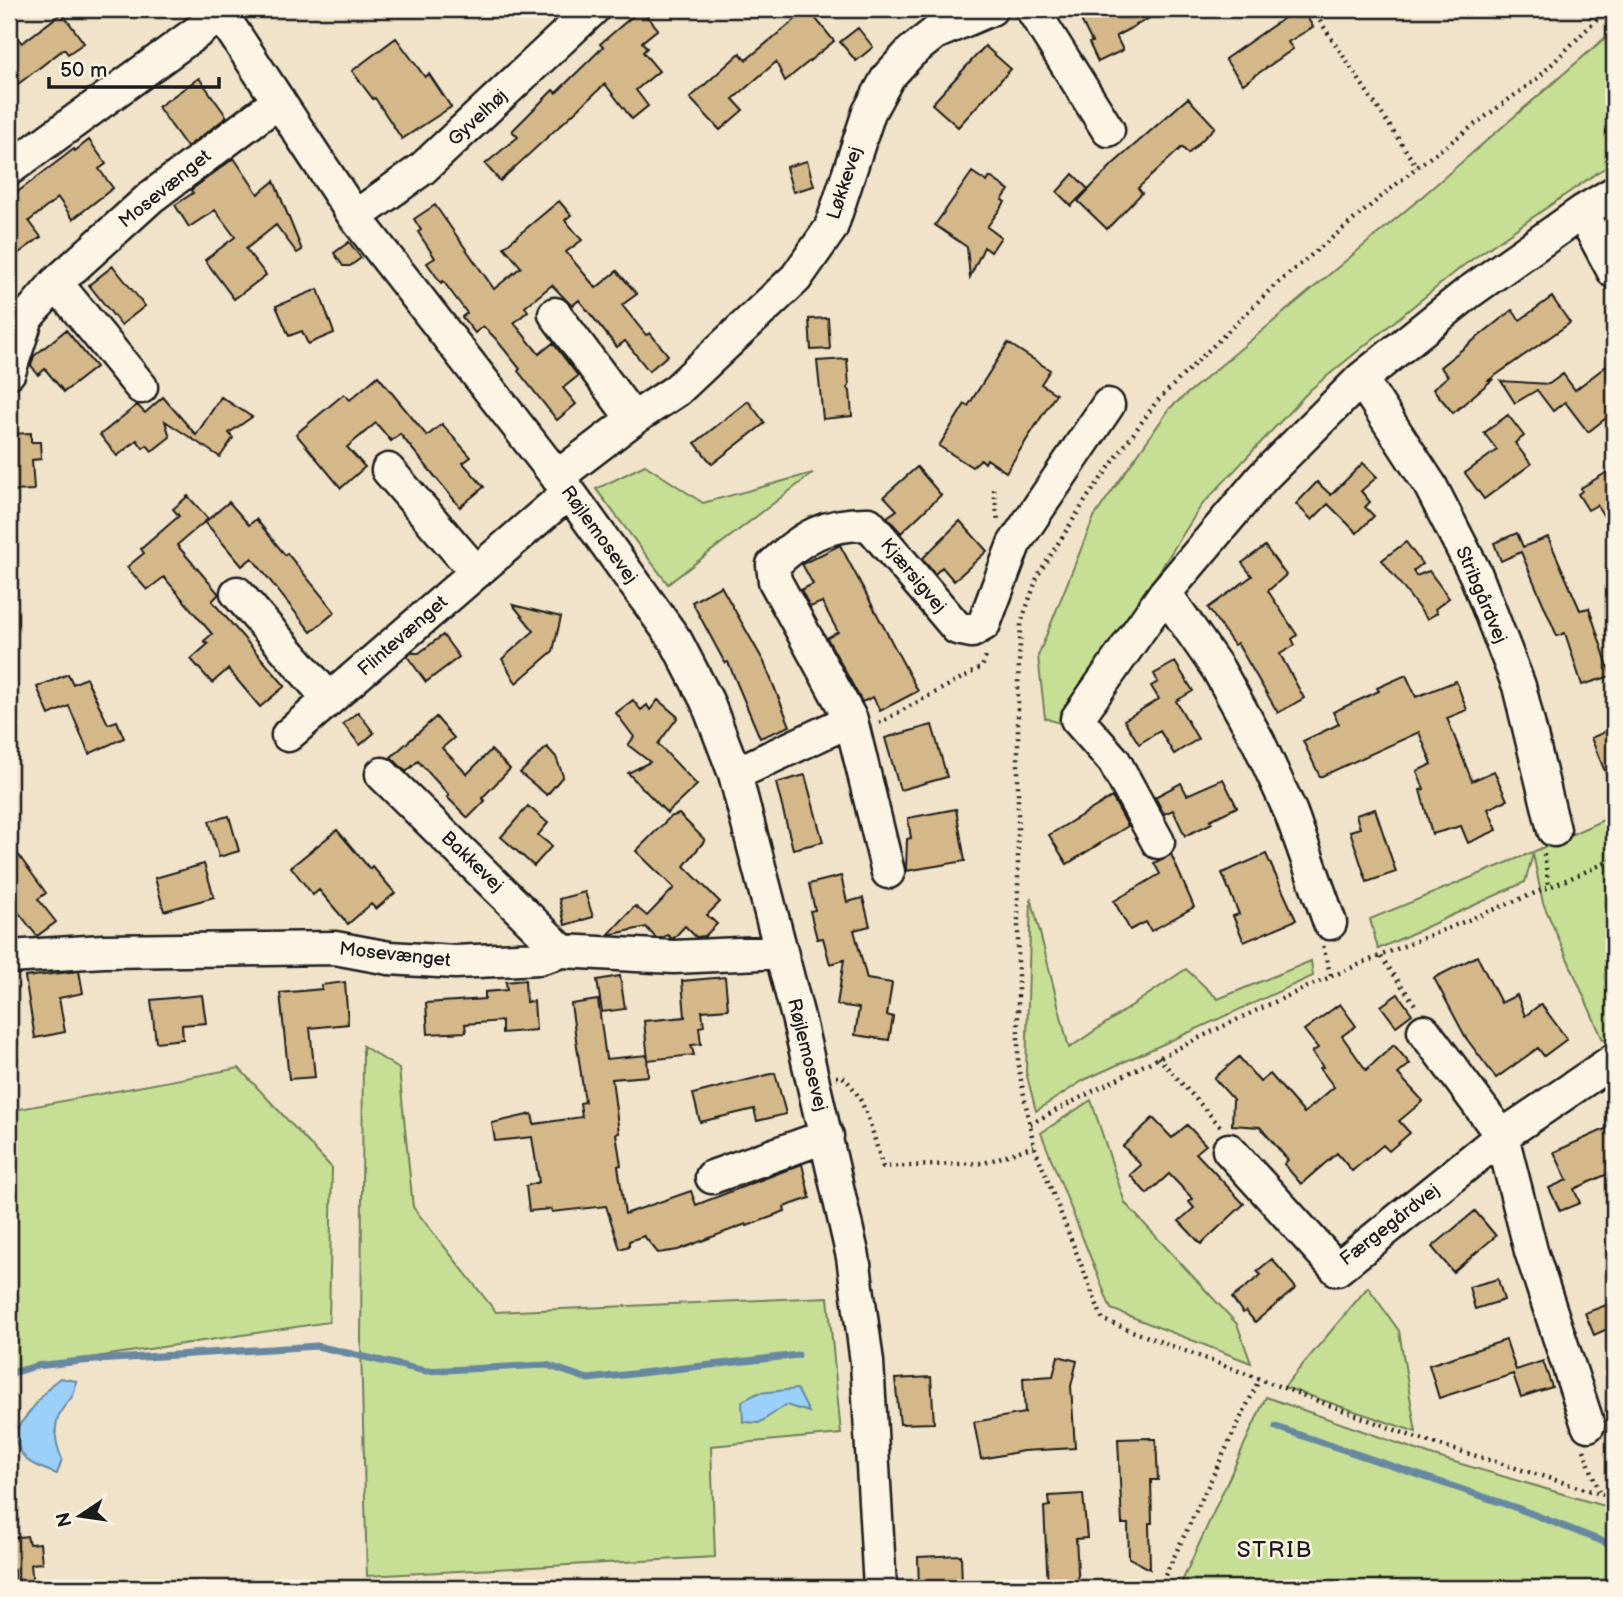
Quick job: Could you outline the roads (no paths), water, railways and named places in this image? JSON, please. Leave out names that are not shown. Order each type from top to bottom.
[{"type":"street","name":"Gyvelhøj","points":[[355,217],[422,169],[593,9]]},
{"type":"street","name":"Løkkevej","points":[[563,485],[633,419],[677,390],[796,278],[831,228],[869,112],[888,77],[911,51],[935,33],[991,9]]},
{"type":"street","points":[[1032,9],[1108,130]]},
{"type":"street","name":"Røjlemosevej","points":[[220,11],[355,217],[563,485],[676,641],[707,701],[735,774],[813,1078],[853,1257],[867,1362],[880,1588]]},
{"type":"street","points":[[9,169],[220,11]]},
{"type":"street","name":"Mosevænget","points":[[9,372],[27,317],[56,283],[151,197],[279,101]]},
{"type":"street","points":[[1158,842],[1114,761],[1077,719],[1165,593],[1262,478],[1361,379],[1468,293],[1614,193]]},
{"type":"street","points":[[1583,212],[1614,272]]},
{"type":"street","points":[[56,283],[141,387]]},
{"type":"street","points":[[555,314],[633,419]]},
{"type":"street","name":"Stribgårdvej","points":[[1361,379],[1430,485],[1476,575],[1519,686],[1554,830]]},
{"type":"street","name":"Kjærsigvej","points":[[888,872],[850,720],[775,581],[773,565],[794,545],[829,527],[869,524],[957,628],[972,631],[984,624],[1014,544],[1108,405]]},
{"type":"street","points":[[388,470],[476,572]]},
{"type":"street","name":"Flintevænget","points":[[288,735],[476,572],[563,485]]},
{"type":"street","points":[[237,593],[329,699]]},
{"type":"street","points":[[1165,593],[1218,669],[1258,741],[1291,813],[1330,923]]},
{"type":"street","points":[[735,774],[850,720]]},
{"type":"street","name":"Bakkevej","points":[[382,774],[562,951]]},
{"type":"street","name":"Mosevænget","points":[[9,957],[103,951],[335,948],[389,958],[455,962],[539,958],[562,951],[674,957],[781,952]]},
{"type":"street","points":[[1424,1031],[1503,1136],[1531,1251],[1588,1425]]},
{"type":"street","name":"Færgegårdvej","points":[[1230,1150],[1338,1269],[1503,1136],[1614,1060]]},
{"type":"street","name":"Røjlemosevej","points":[[712,1177],[827,1136]]},
{"type":"water","points":[[60,1378],[76,1381],[74,1393],[57,1420],[56,1437],[62,1459],[57,1474],[28,1461],[20,1451],[13,1433],[51,1385]]},
{"type":"water","points":[[797,1389],[809,1412],[786,1405],[759,1423],[743,1422],[742,1401],[758,1393]]},
{"type":"waterway","points":[[9,1374],[36,1366],[81,1361],[317,1346],[425,1371],[547,1365],[588,1379],[798,1355]]},
{"type":"waterway","points":[[1276,1427],[1517,1508],[1614,1546]]},
{"type":"district","name":"STRIB","points":[[1275,1550]]}]
